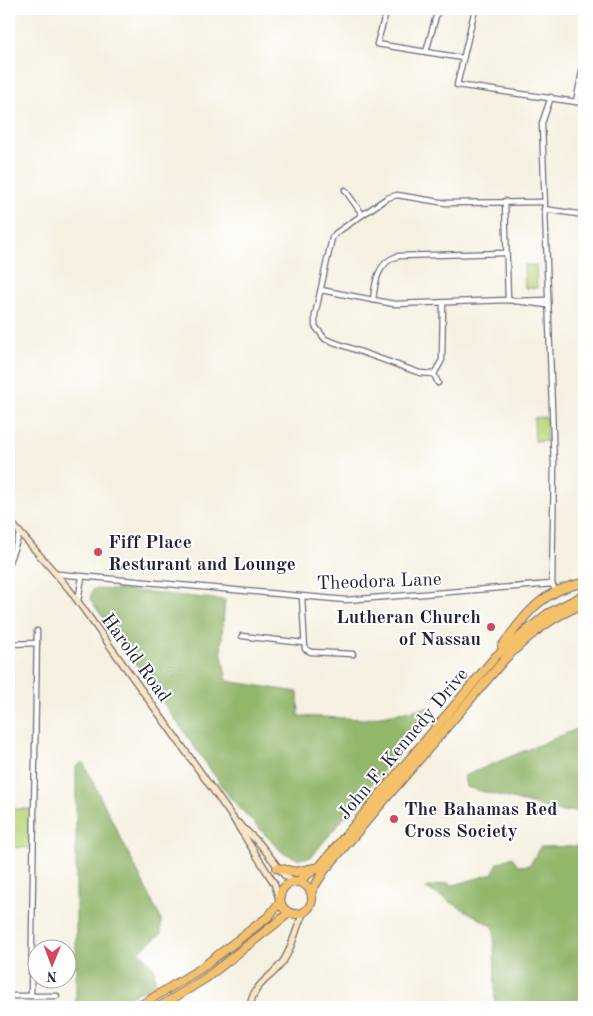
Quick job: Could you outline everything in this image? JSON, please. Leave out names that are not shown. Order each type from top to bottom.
[{"type":"highway","points":[[496,656],[529,609],[554,587],[584,583]]},
{"type":"highway","name":"John F. Kennedy Drive","points":[[138,1007],[200,969],[269,916],[280,900],[284,886],[296,882],[320,866],[496,656],[547,614],[584,595]]},
{"type":"highway","name":"John F. Kennedy Drive","points":[[304,912],[311,904],[311,892],[324,871],[504,660],[536,629],[564,612],[584,604]]},
{"type":"highway","points":[[277,868],[296,872],[320,866]]},
{"type":"highway","points":[[296,882],[306,885],[311,892]]},
{"type":"highway","points":[[280,900],[284,909],[292,914]]},
{"type":"highway","points":[[158,1007],[206,978],[292,914],[304,912]]},
{"type":"main road","name":"Harold Road","points":[[9,520],[58,574],[233,818],[274,884],[280,900]]},
{"type":"main road","name":"Harold Road","points":[[233,818],[260,844],[277,868],[287,878],[296,882]]},
{"type":"main road","points":[[250,1007],[253,994],[258,985],[281,964],[290,948],[298,923],[304,912]]},
{"type":"main road","points":[[292,914],[298,923]]},
{"type":"street","points":[[387,9],[377,44],[464,58]]},
{"type":"street","points":[[426,52],[438,9]]},
{"type":"street","points":[[475,9],[457,84],[584,103]]},
{"type":"street","points":[[576,102],[584,62]]},
{"type":"street","points":[[551,97],[542,123],[553,456],[554,587]]},
{"type":"street","points":[[345,190],[362,214]]},
{"type":"street","points":[[434,374],[420,373],[326,339],[315,326],[315,314],[332,238],[386,198],[397,195],[446,203],[544,202]]},
{"type":"street","points":[[505,201],[505,253],[508,300]]},
{"type":"street","points":[[544,209],[584,214]]},
{"type":"street","points":[[374,300],[379,271],[390,258],[398,256],[505,253]]},
{"type":"street","points":[[321,290],[399,304],[508,300],[547,302]]},
{"type":"street","points":[[434,374],[442,360],[443,303]]},
{"type":"street","points":[[434,374],[438,383]]},
{"type":"street","points":[[9,562],[20,533]]},
{"type":"street","name":"Theodora Lane","points":[[58,574],[302,597],[362,600],[554,587]]},
{"type":"street","points":[[78,601],[82,576]]},
{"type":"street","points":[[302,597],[305,649],[311,652],[353,654]]},
{"type":"street","points":[[31,996],[37,631]]},
{"type":"street","points":[[242,636],[304,643]]},
{"type":"street","points":[[9,644],[37,643]]},
{"type":"street","points":[[9,996],[57,996]]},
{"type":"green space","points":[[524,265],[536,265],[537,288],[525,288]]},
{"type":"green space","points":[[546,417],[547,441],[535,441],[534,418]]},
{"type":"green space","points":[[93,589],[126,590],[225,600],[221,649],[227,681],[298,692],[299,716],[364,719],[431,707],[378,777],[311,857],[298,859],[282,852],[232,800],[90,599]]},
{"type":"green space","points":[[584,726],[584,810],[562,812],[466,787],[464,776]]},
{"type":"green space","points":[[83,762],[161,919],[161,934],[139,951],[154,968],[156,985],[105,1007],[76,1007],[78,938],[76,938],[76,767]]},
{"type":"green space","points":[[9,809],[33,809],[32,848],[9,847]]},
{"type":"green space","points":[[584,846],[584,1005],[495,1007],[494,927],[426,888],[446,883],[454,885],[492,874],[498,863],[512,857],[519,866],[530,865],[540,847]]},
{"type":"place","name":"Fiff Place Resturant and Lounge","points":[[98,552]]},
{"type":"place","name":"Lutheran Church of Nassau","points":[[491,627]]},
{"type":"place","name":"The Bahamas Red Cross Society","points":[[394,819]]}]
